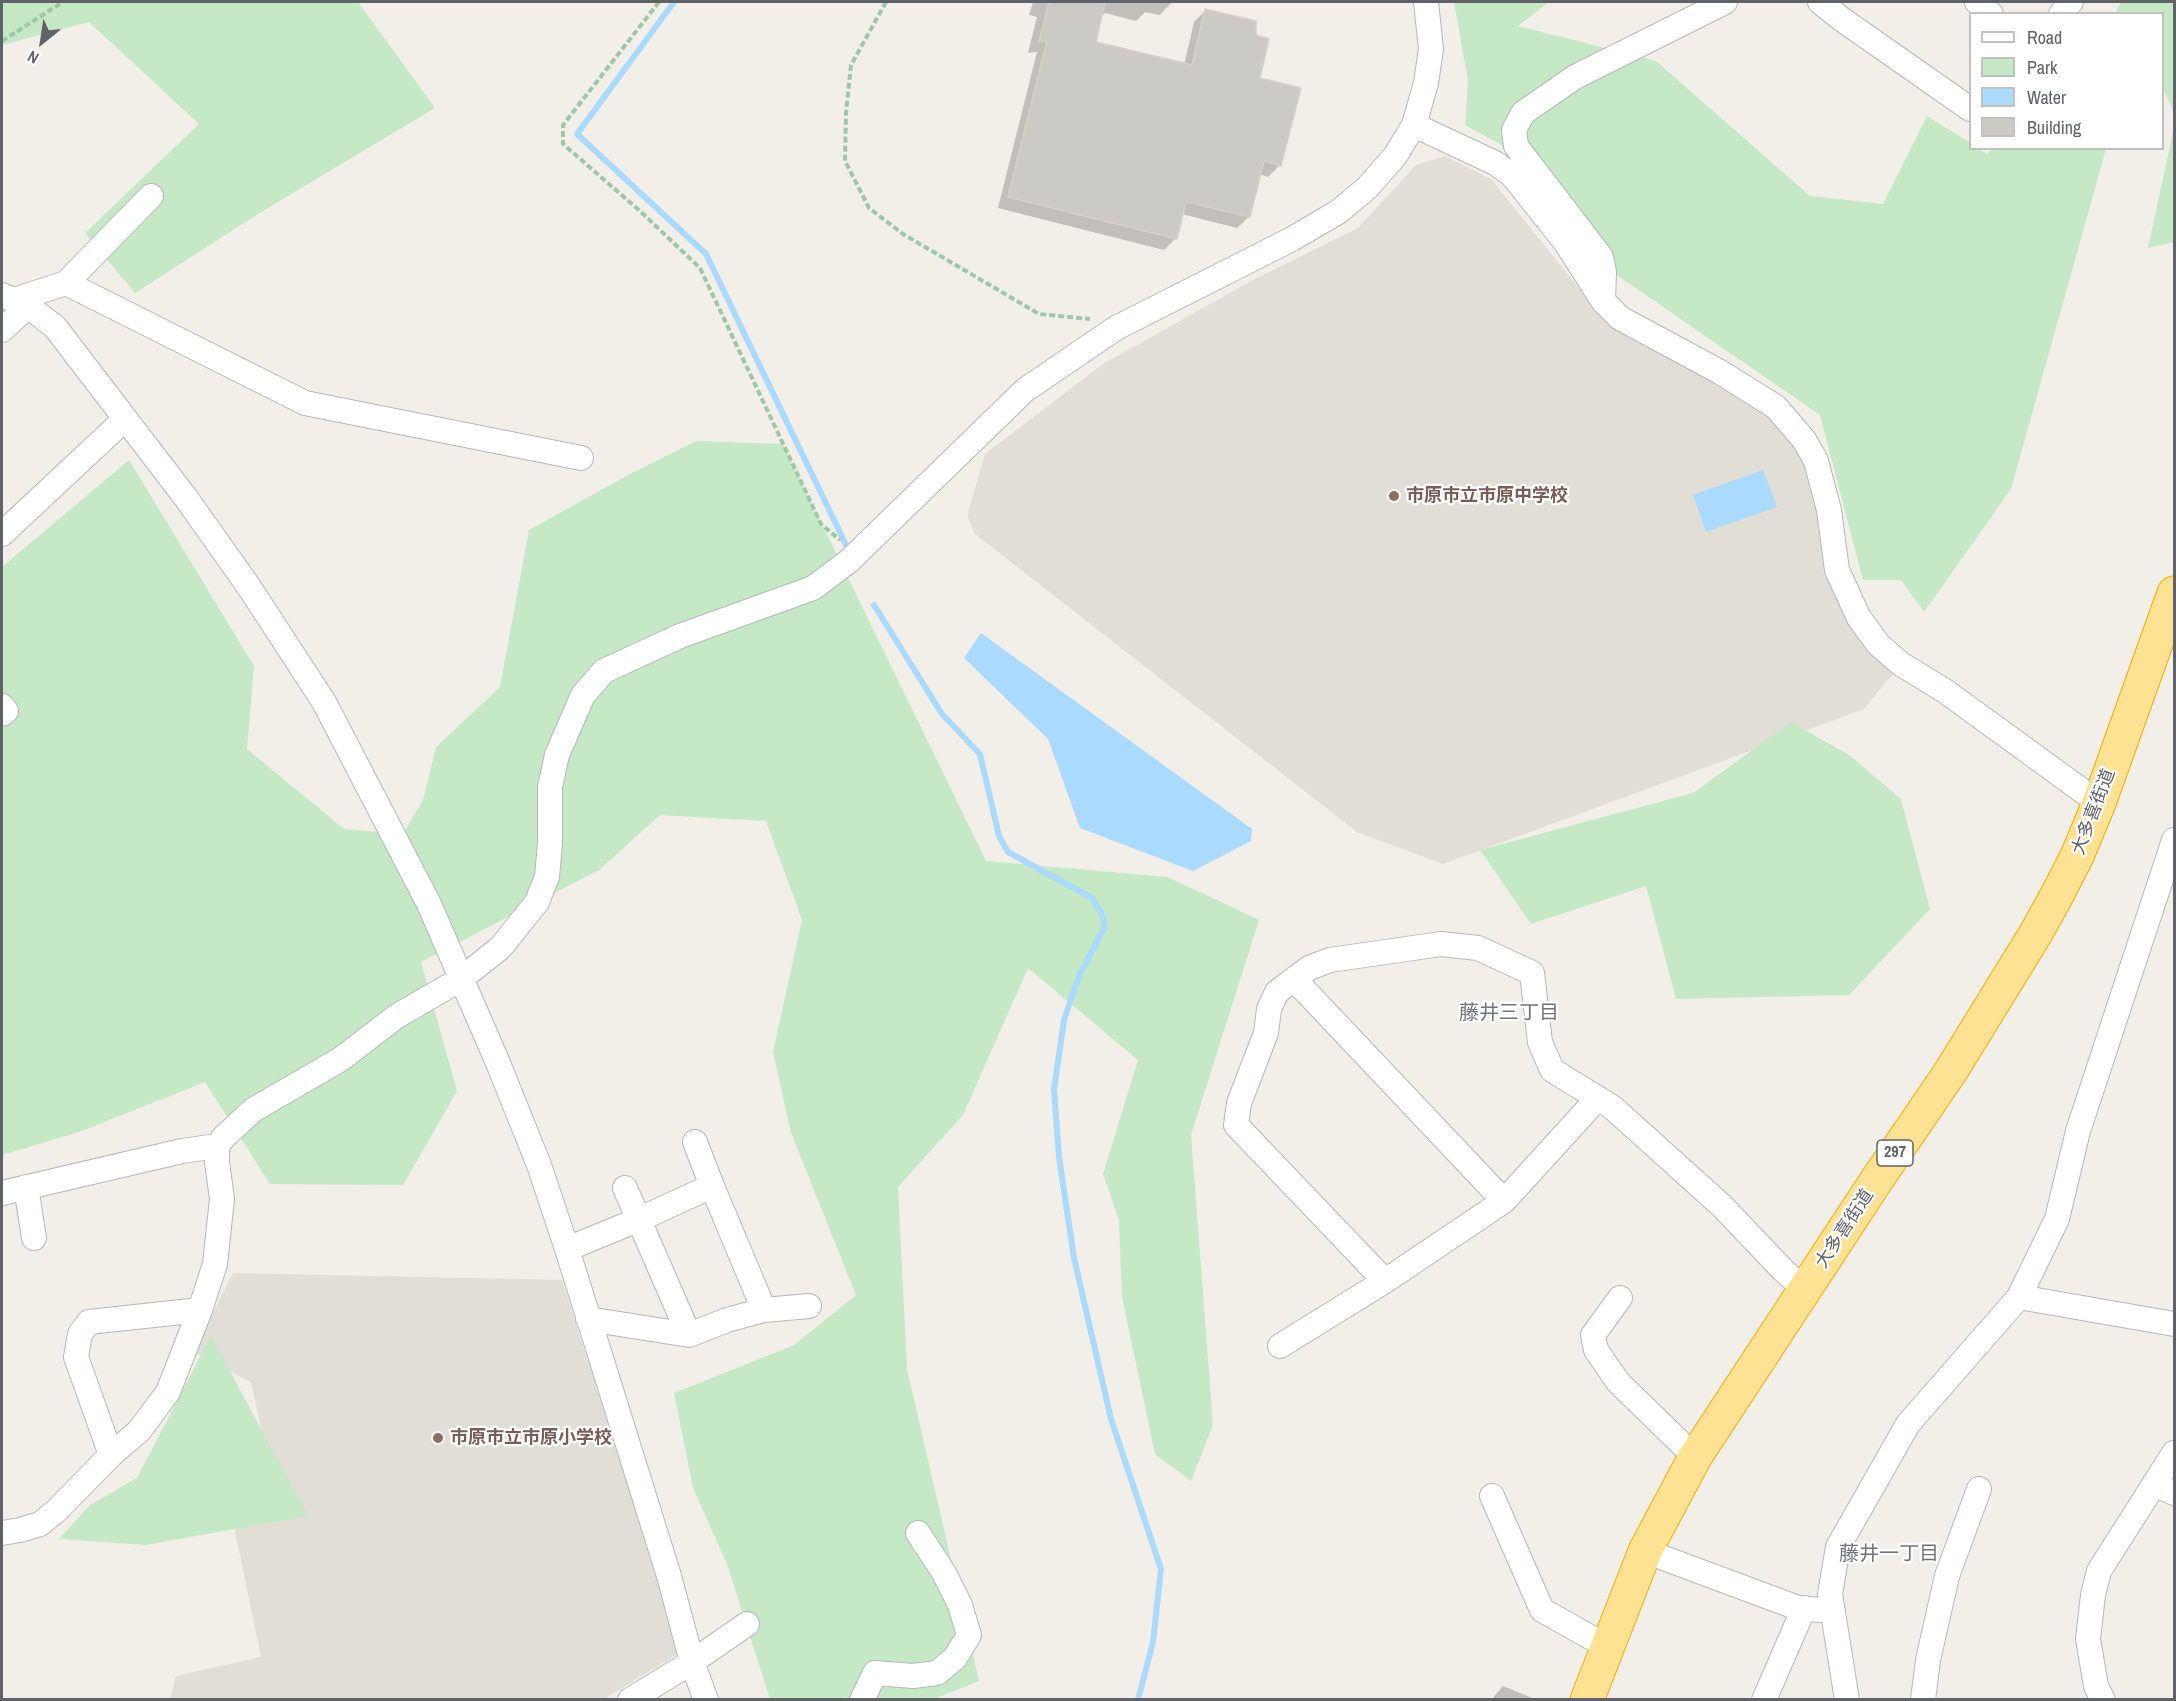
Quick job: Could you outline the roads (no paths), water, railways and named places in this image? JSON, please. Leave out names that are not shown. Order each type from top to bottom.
[{"type":"highway","name":"大多喜街道","points":[[1587,1700],[1606,1646],[1645,1551],[1695,1457],[1951,1071],[2036,933],[2077,856],[2099,803],[2175,593]]},
{"type":"street","points":[[2,1193],[182,1151],[217,1146],[253,1110],[341,1059],[397,1016],[461,979],[501,947],[537,902],[547,877],[550,843],[550,787],[557,755],[583,695],[604,671],[680,636],[813,588],[857,554],[1025,390],[1116,328],[1292,239],[1338,212],[1367,188],[1395,156],[1414,124],[1426,83],[1431,49],[1426,2]]},
{"type":"street","points":[[1602,301],[1604,272],[1601,257],[1516,146],[1514,130],[1523,114],[1575,77],[1725,2]]},
{"type":"street","points":[[1820,2],[1969,108]]},
{"type":"street","points":[[1977,2],[1989,12]]},
{"type":"street","points":[[1414,124],[1495,164],[1512,175],[1566,243],[1602,301],[1620,318],[1720,372],[1776,407],[1805,441],[1816,461],[1829,510],[1837,570],[1858,618],[1879,645],[1901,664],[1945,691],[2099,803]]},
{"type":"street","points":[[2,330],[15,300],[66,283],[151,196]]},
{"type":"street","points":[[66,283],[305,403],[581,458]]},
{"type":"street","points":[[15,300],[56,327],[186,498],[249,587],[324,702],[429,904],[498,1063],[539,1165],[669,1576],[692,1662],[706,1700]]},
{"type":"street","points":[[2,534],[125,419]]},
{"type":"street","points":[[2,706],[6,711],[2,714]]},
{"type":"street","points":[[1847,1700],[1830,1594],[1838,1547],[1908,1424],[2019,1297],[2056,1219],[2078,1131],[2175,840]]},
{"type":"street","points":[[1385,1281],[1236,1125],[1239,1103],[1266,1033],[1269,1009],[1277,992],[1309,968],[1330,960],[1441,944],[1478,948],[1532,973],[1540,1042],[1552,1070],[1612,1107],[1722,1206],[1805,1290]]},
{"type":"street","points":[[1294,979],[1504,1201]]},
{"type":"street","points":[[1280,1346],[1385,1281],[1504,1201],[1598,1098]]},
{"type":"street","points":[[695,1142],[764,1310]]},
{"type":"street","points":[[2,1533],[40,1524],[56,1511],[138,1431],[168,1392],[215,1264],[222,1199],[217,1146]]},
{"type":"street","points":[[567,1249],[712,1186]]},
{"type":"street","points":[[26,1187],[34,1238]]},
{"type":"street","points":[[625,1188],[689,1335]]},
{"type":"street","points":[[2019,1297],[2175,1324]]},
{"type":"street","points":[[1620,1298],[1593,1335],[1596,1350],[1618,1382],[1695,1457]]},
{"type":"street","points":[[588,1319],[689,1335],[727,1320],[764,1310],[809,1306]]},
{"type":"street","points":[[111,1455],[76,1357],[80,1334],[89,1322],[200,1310]]},
{"type":"street","points":[[2103,1700],[2096,1686],[2088,1639],[2093,1594],[2099,1571],[2164,1488],[2175,1453]]},
{"type":"street","points":[[1923,1700],[1928,1660],[1947,1576],[1979,1490]]},
{"type":"street","points":[[1492,1496],[1542,1611],[1606,1646]]},
{"type":"street","points":[[862,1700],[875,1673],[913,1676],[937,1673],[955,1658],[969,1635],[960,1605],[944,1573],[918,1533]]},
{"type":"street","points":[[1645,1551],[1798,1608],[1833,1611]]},
{"type":"street","points":[[1764,1700],[1804,1608]]},
{"type":"street","points":[[630,1700],[692,1662],[747,1624]]},
{"type":"water","points":[[1763,470],[1777,507],[1706,532],[1693,495]]},
{"type":"water","points":[[981,633],[1252,829],[1251,841],[1193,871],[1080,828],[1048,739],[964,658]]},
{"type":"waterway","points":[[674,2],[577,134],[706,254],[846,545]]},
{"type":"waterway","points":[[874,605],[942,714],[980,754],[999,836],[1008,852],[1092,898],[1102,914],[1105,926],[1079,976],[1064,1020],[1054,1089],[1059,1157],[1074,1258],[1111,1419],[1161,1569],[1153,1642],[1138,1700]]},
{"type":"place","name":"市原市立市原中学校","points":[[1394,496]]},
{"type":"place","name":"市原市立市原小学校","points":[[438,1438]]},
{"type":"district","name":"藤井三丁目","points":[[1509,1014]]},
{"type":"district","name":"藤井一丁目","points":[[1889,1555]]}]
